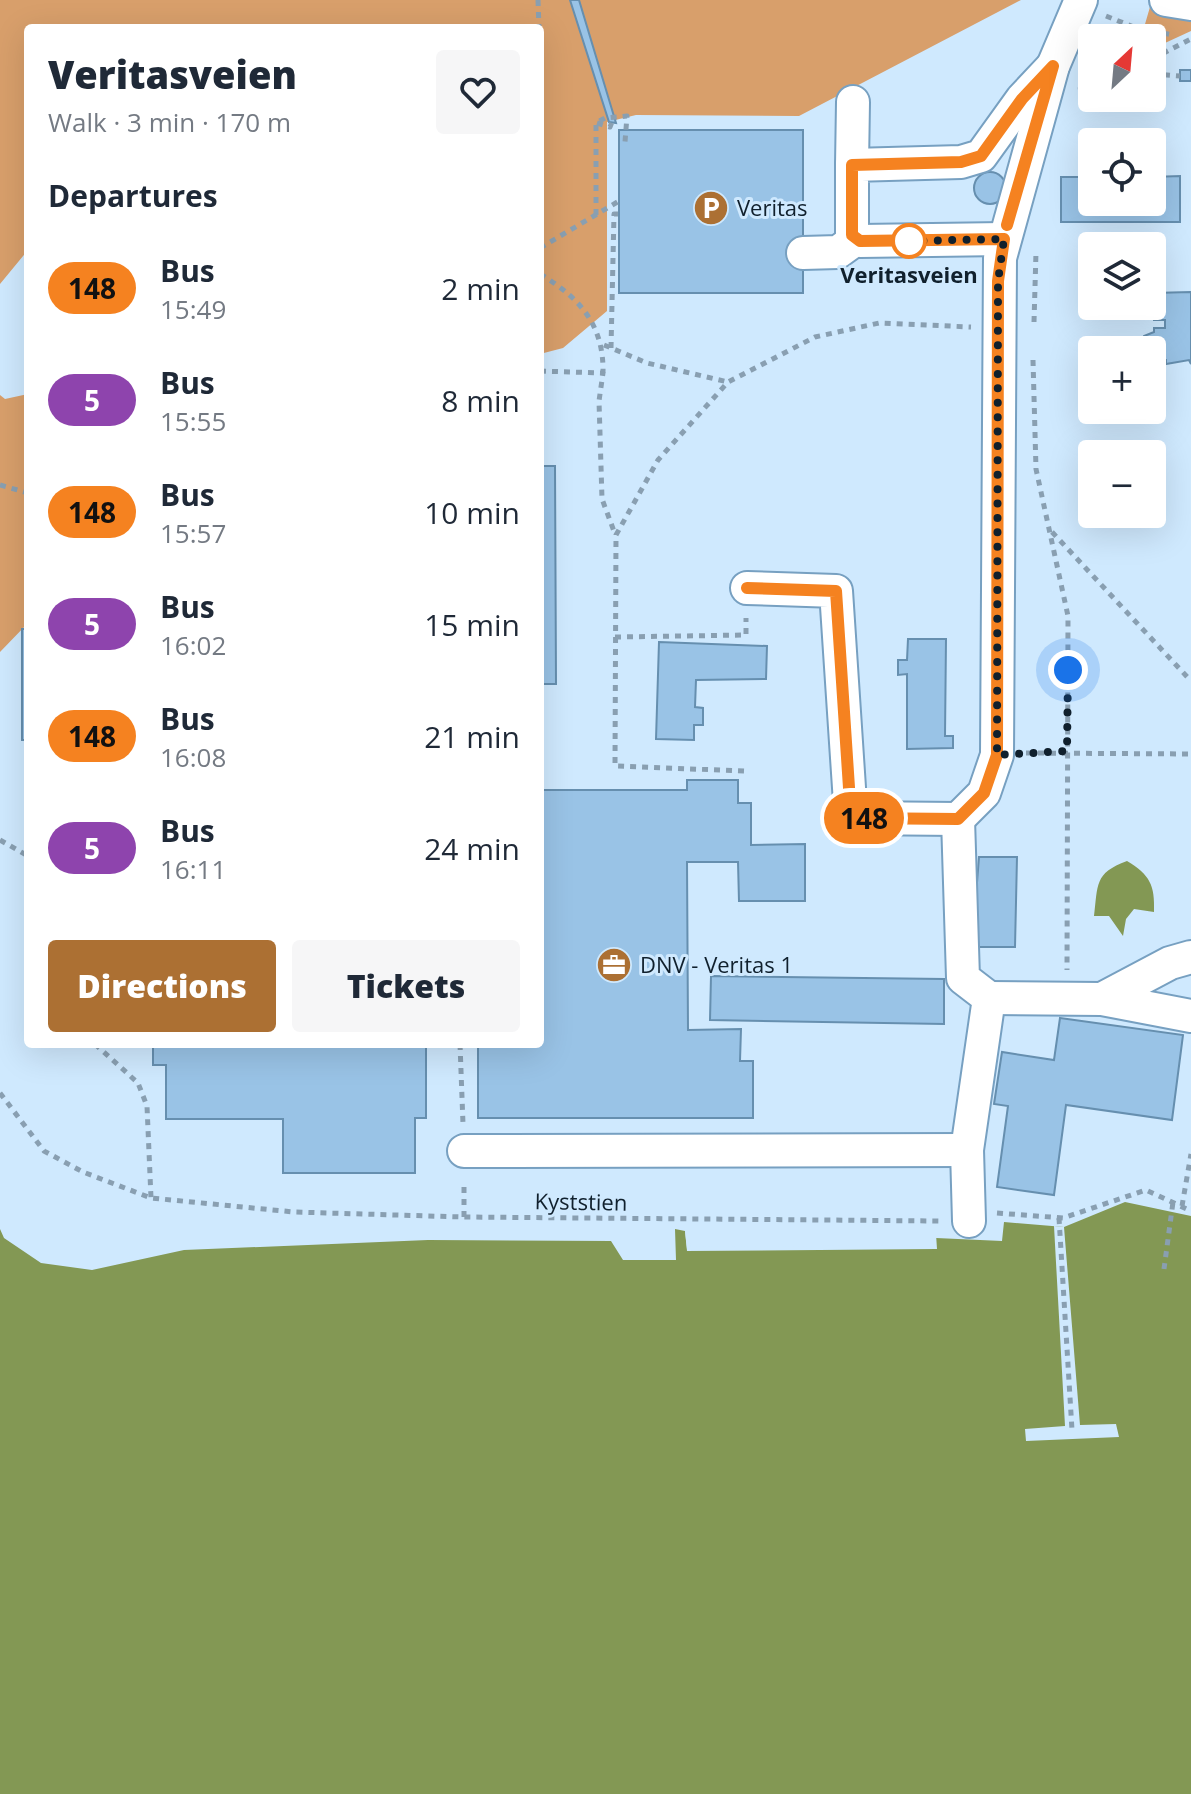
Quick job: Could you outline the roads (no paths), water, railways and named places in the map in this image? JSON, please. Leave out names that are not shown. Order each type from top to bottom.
[{"type":"street","points":[[1166,0],[1191,4]]},
{"type":"street","points":[[852,165],[961,162],[981,156],[1022,99],[1053,66],[1093,8]]},
{"type":"street","points":[[747,588],[836,591],[851,818],[958,819],[984,793],[997,755],[998,281],[1004,239],[1053,66]]},
{"type":"street","points":[[853,102],[851,221],[852,235],[856,239],[869,242],[1004,239]]},
{"type":"street","points":[[803,253],[838,252],[856,239]]},
{"type":"street","points":[[958,819],[963,978],[989,998],[1102,999],[1191,1016]]},
{"type":"street","points":[[1102,999],[1170,963],[1191,957]]},
{"type":"street","points":[[969,1221],[967,1150],[989,998]]},
{"type":"street","points":[[464,1151],[967,1150]]},
{"type":"place","name":"Veritas","points":[[711,208]]},
{"type":"place","name":"Veritasveien","points":[[909,241]]},
{"type":"place","name":"DNV - Veritas 1","points":[[614,965]]}]
